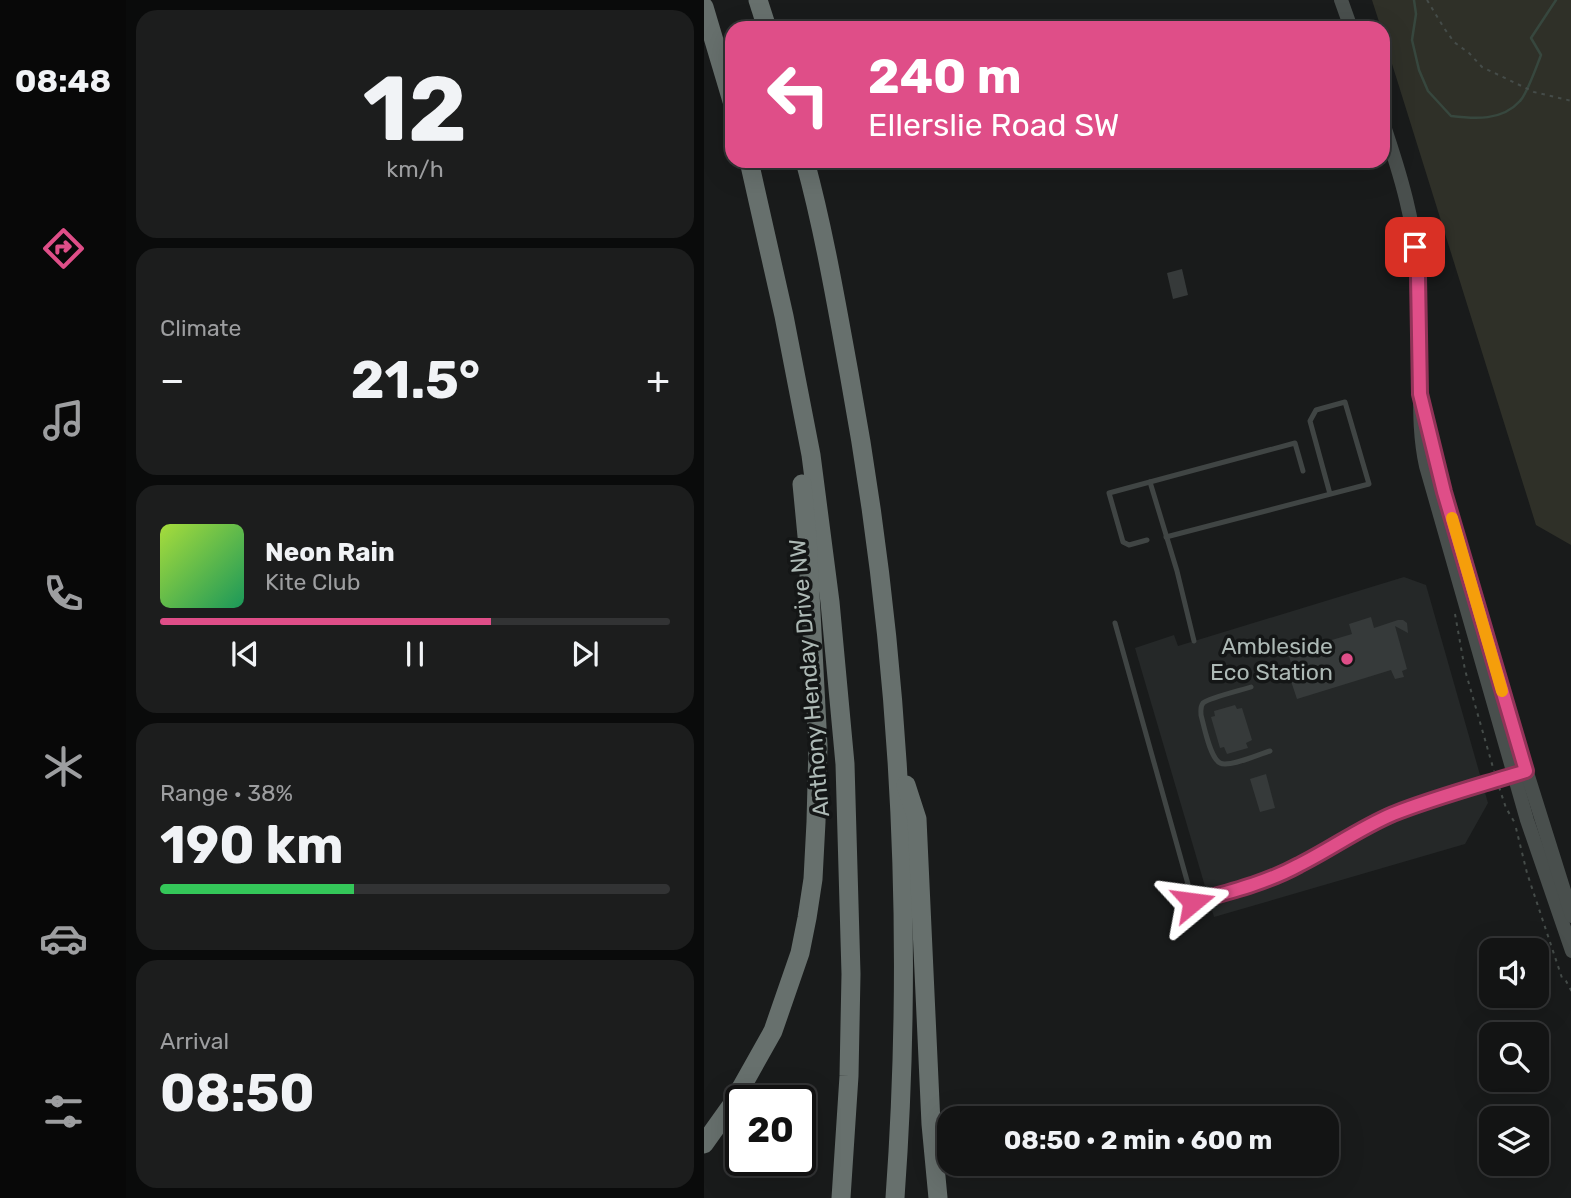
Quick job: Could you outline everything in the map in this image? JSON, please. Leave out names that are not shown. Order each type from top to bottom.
[{"type":"highway","points":[[758,0],[765,21]]},
{"type":"highway","points":[[704,7],[725,78]]},
{"type":"highway","name":"Anthony Henday Drive NW","points":[[751,168],[784,316],[811,456],[831,602],[845,764],[851,974],[849,1076],[841,1198]]},
{"type":"highway","points":[[807,168],[827,254],[865,458],[882,588],[897,757],[904,975],[895,1198]]},
{"type":"highway","points":[[704,1144],[731,1106],[773,1031],[800,953],[813,879],[818,746],[813,625],[807,536],[784,316]]},
{"type":"highway","points":[[897,757],[916,819],[930,1101],[938,1198]]},
{"type":"main road","points":[[1341,0],[1348,21]]},
{"type":"main road","points":[[1390,142],[1408,202],[1415,247],[1421,440],[1430,484],[1520,773],[1571,916]]},
{"type":"main road","points":[[1520,773],[1527,820],[1571,951]]},
{"type":"lane","points":[[1166,537],[1369,484],[1345,402],[1316,410],[1310,421],[1330,494]]},
{"type":"lane","points":[[1147,540],[1129,545],[1123,542],[1109,493],[1296,443],[1303,471]]},
{"type":"lane","points":[[1150,482],[1194,641]]},
{"type":"lane","points":[[1115,623],[1193,902],[1277,876],[1392,815],[1520,773]]},
{"type":"lane","points":[[1251,687],[1203,704],[1201,715],[1214,757],[1219,763],[1228,765],[1270,751]]},
{"type":"path","points":[[1427,0],[1455,42],[1482,67],[1534,92],[1571,101]]},
{"type":"path","points":[[1454,607],[1463,661],[1493,768]]},
{"type":"path","points":[[1501,792],[1515,825],[1527,873],[1562,978],[1571,992]]},
{"type":"shaded area","points":[[1372,0],[1571,0],[1571,545],[1536,525],[1390,57],[1390,21],[1379,21]]},
{"type":"shaded area","points":[[1404,577],[1426,585],[1488,803],[1465,844],[1214,917],[1135,648],[1174,635],[1178,646]]},
{"type":"building","points":[[1182,269],[1188,295],[1173,299],[1167,273]]},
{"type":"building","name":"Ambleside Eco Station","points":[[1371,617],[1374,628],[1398,620],[1407,623],[1408,633],[1395,626],[1407,669],[1402,671],[1404,677],[1395,679],[1391,670],[1297,699],[1290,678],[1295,676],[1288,653],[1352,634],[1349,624]]},
{"type":"building","name":"Ambleside Eco Station","points":[[1235,705],[1237,709],[1242,708],[1252,740],[1246,743],[1248,748],[1227,754],[1224,747],[1220,748],[1211,717],[1215,716],[1214,711]]},
{"type":"building","points":[[1266,774],[1275,808],[1260,812],[1250,779]]},
{"type":"waterway","points":[[1414,0],[1416,14],[1412,40],[1419,70],[1428,91],[1451,116],[1479,118],[1505,112],[1523,97],[1541,55],[1531,38],[1556,0]]},
{"type":"slow traffic","points":[[1452,518],[1502,691]]},
{"type":"place","name":"Ambleside Eco Station","points":[[1347,659]]},
{"type":"route","points":[[1193,902],[1277,876],[1392,815],[1526,771],[1444,492],[1420,394],[1415,247]]}]
